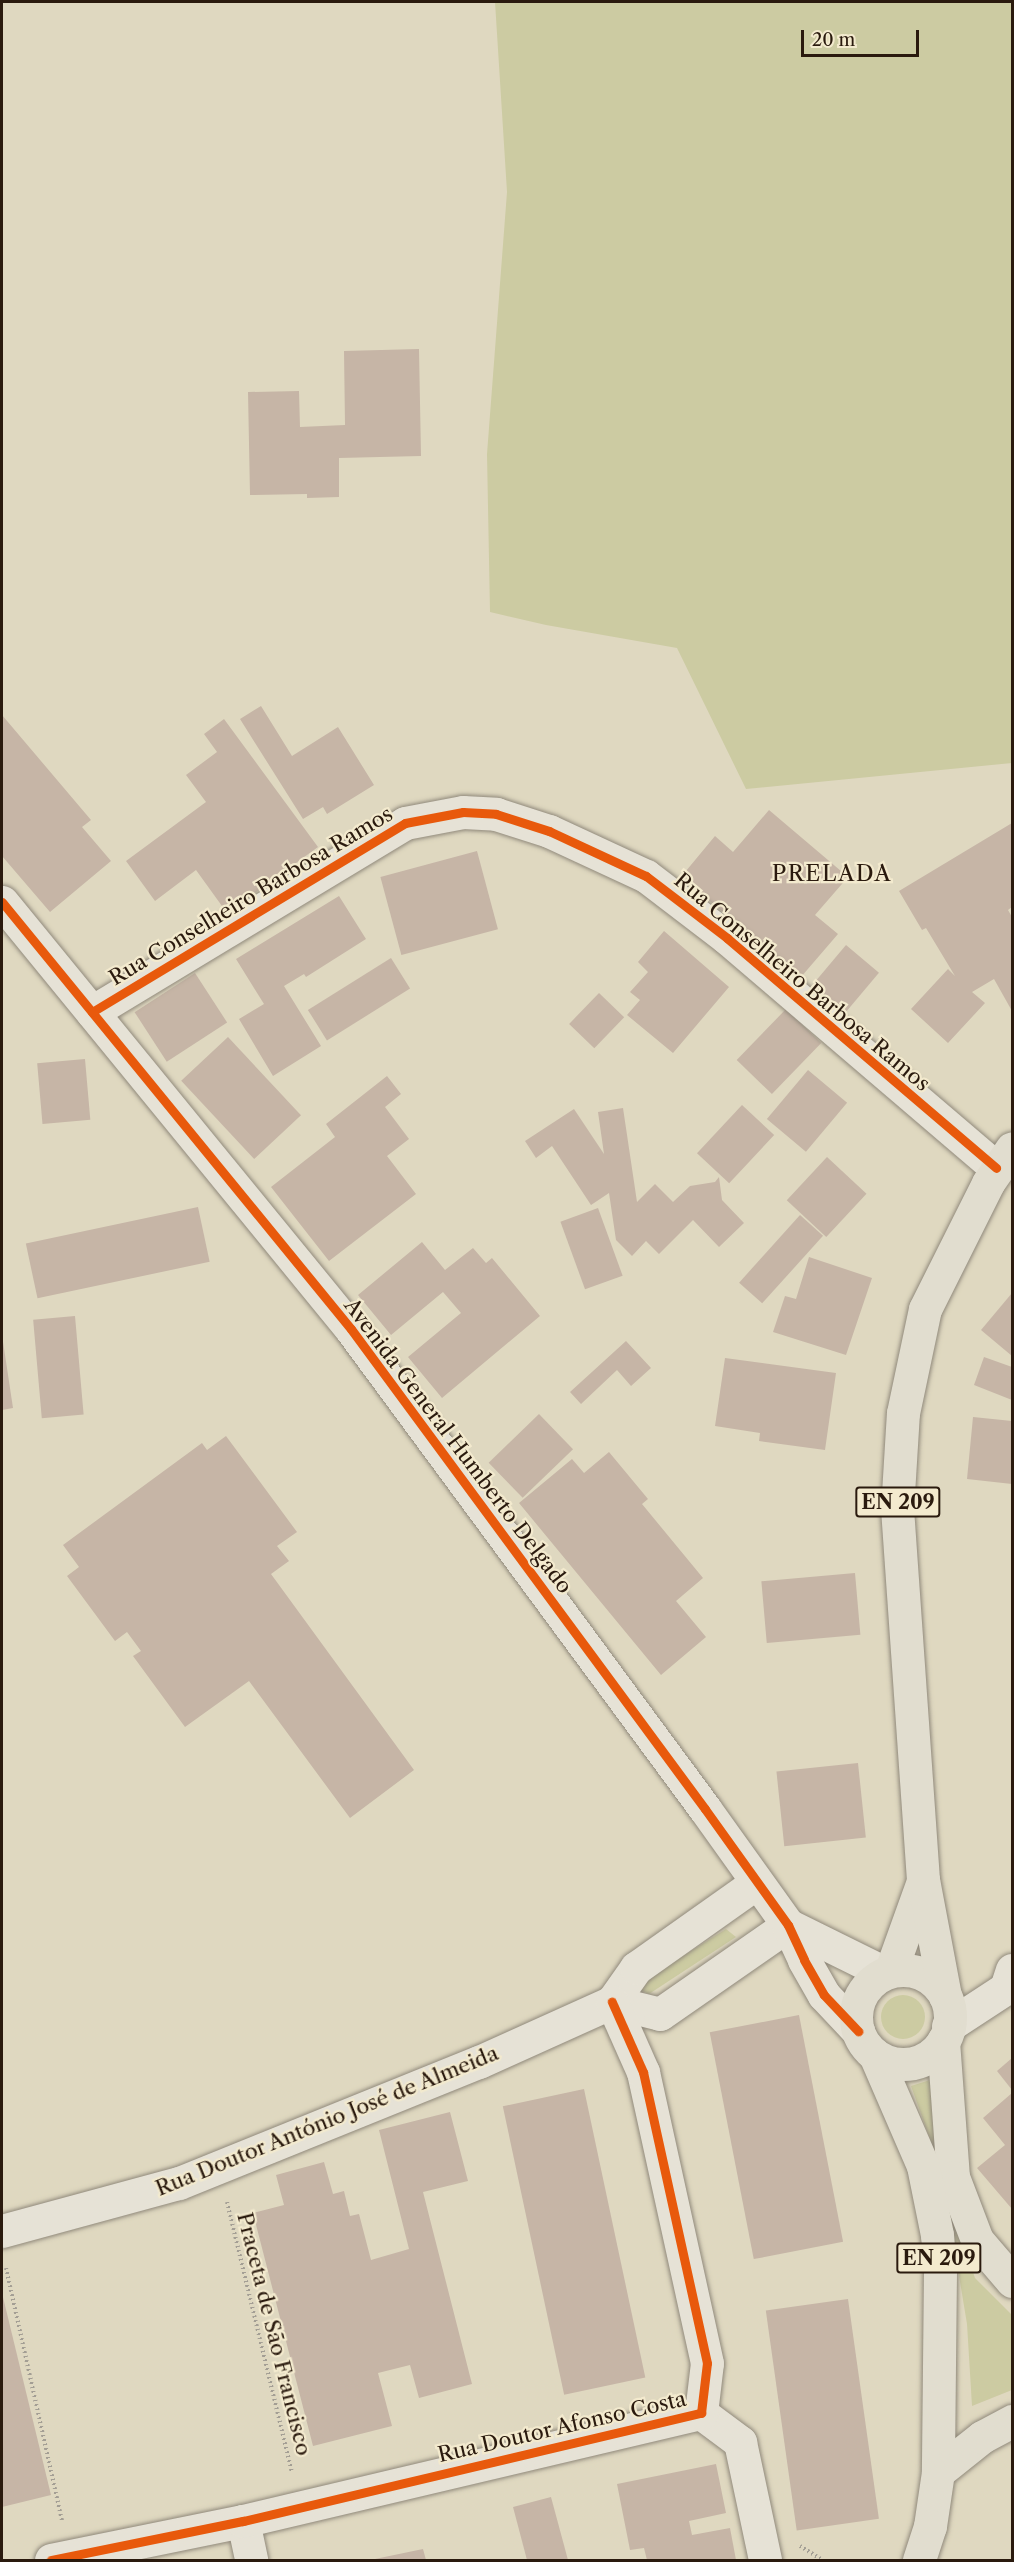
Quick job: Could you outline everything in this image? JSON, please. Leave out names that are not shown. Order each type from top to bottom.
[{"type":"main road","name":"EN 209","points":[[945,2021],[923,1880],[897,1510],[903,1413],[925,1309],[1004,1158]]},
{"type":"main road","name":"EN 209","points":[[887,1971],[923,1880]]},
{"type":"main road","name":"Avenida General Humberto Delgado","points":[[867,2043],[889,2062],[905,2064],[920,2061],[933,2053],[945,2021],[935,1984],[923,1975],[887,1971]]},
{"type":"main road","points":[[867,2043],[856,2015],[859,2000],[867,1987],[887,1971]]},
{"type":"main road","points":[[945,2021],[953,2177],[977,2240],[1012,2281]]},
{"type":"main road","name":"EN 209","points":[[867,2043],[923,2166],[937,2235],[940,2270],[938,2472],[930,2526],[919,2560]]},
{"type":"main road","points":[[938,2472],[982,2437],[1012,2421]]},
{"type":"street","name":"Rua Conselheiro Barbosa Ramos","points":[[92,1012],[405,823],[463,812],[496,814],[549,831],[646,876],[1004,1158]]},
{"type":"street","name":"Avenida General Humberto Delgado","points":[[2,902],[351,1329],[705,1809],[788,1926],[824,1995],[867,2043]]},
{"type":"street","points":[[756,1883],[636,1968],[612,2002],[660,2014],[788,1926]]},
{"type":"street","name":"Avenida General Humberto Delgado","points":[[788,1926],[887,1971]]},
{"type":"street","points":[[945,2021],[1006,1988],[1012,1970]]},
{"type":"street","name":"Rua Doutor António José de Almeida","points":[[3,2246],[219,2168],[479,2062],[612,2002]]},
{"type":"street","name":"Rua Doutor Afonso Costa","points":[[61,2559],[243,2522],[701,2413],[707,2362],[643,2072],[612,2002]]},
{"type":"street","points":[[701,2413],[740,2442],[765,2560]]},
{"type":"street","points":[[243,2522],[251,2560]]},
{"type":"path","points":[[3,2246],[61,2559]]},
{"type":"green space","points":[[495,2],[1012,2],[1012,763],[746,789],[677,648],[546,625],[490,612],[487,454],[507,192]]},
{"type":"green space","points":[[726,1929],[736,1937],[649,1994],[640,1990],[648,1978]]},
{"type":"green space","points":[[903,1995],[918,2002],[925,2017],[918,2032],[903,2039],[888,2032],[881,2017],[888,2002]]},
{"type":"green space","points":[[930,2080],[941,2170],[911,2086]]},
{"type":"green space","points":[[945,2191],[975,2278],[1012,2315],[1012,2390],[972,2406],[967,2324]]},
{"type":"building","points":[[419,349],[421,456],[339,458],[339,497],[307,498],[307,494],[250,495],[248,392],[299,391],[300,427],[345,425],[344,351]]},
{"type":"building","points":[[261,706],[292,756],[338,727],[374,785],[327,814],[323,807],[303,819],[240,719]]},
{"type":"building","points":[[2,715],[91,820],[82,827],[111,861],[50,912],[2,856]]},
{"type":"building","points":[[224,719],[318,847],[227,913],[196,870],[155,901],[126,861],[206,802],[186,775],[217,752],[204,734]]},
{"type":"building","points":[[769,810],[848,877],[815,915],[838,934],[801,977],[681,877],[715,836],[733,852]]},
{"type":"building","points":[[1012,823],[1012,907],[1008,910],[1012,917],[1012,1011],[994,979],[972,992],[985,1003],[948,1043],[911,1009],[948,969],[955,976],[926,928],[922,930],[899,891]]},
{"type":"building","points":[[477,851],[498,929],[401,955],[380,877]]},
{"type":"building","points":[[339,896],[366,939],[306,977],[304,974],[284,986],[321,1046],[273,1076],[239,1019],[264,1004],[236,959]]},
{"type":"building","points":[[664,931],[729,987],[673,1053],[627,1015],[640,1000],[630,992],[648,972],[638,962]]},
{"type":"building","points":[[846,945],[879,973],[846,1012],[813,985]]},
{"type":"building","points":[[391,958],[410,989],[327,1040],[308,1010]]},
{"type":"building","points":[[195,973],[227,1022],[167,1062],[135,1012]]},
{"type":"building","points":[[599,993],[624,1017],[594,1048],[569,1024]]},
{"type":"building","points":[[786,1009],[821,1043],[772,1094],[737,1060]]},
{"type":"building","points":[[228,1037],[301,1115],[254,1159],[181,1081]]},
{"type":"building","points":[[85,1059],[90,1120],[42,1124],[37,1063]]},
{"type":"building","points":[[808,1070],[847,1103],[806,1152],[767,1119]]},
{"type":"building","points":[[387,1076],[401,1094],[385,1107],[409,1139],[387,1156],[416,1194],[329,1261],[271,1187],[335,1137],[326,1124]]},
{"type":"building","points":[[742,1105],[774,1135],[729,1183],[697,1153]]},
{"type":"building","points":[[623,1108],[637,1202],[655,1184],[673,1202],[690,1186],[715,1182],[719,1177],[722,1200],[744,1223],[719,1247],[693,1220],[659,1254],[646,1241],[632,1256],[616,1240],[609,1193],[591,1205],[552,1146],[536,1158],[525,1141],[574,1109],[604,1154],[598,1112]]},
{"type":"building","points":[[827,1157],[866,1194],[826,1237],[787,1200]]},
{"type":"building","points":[[198,1207],[210,1262],[37,1298],[26,1244]]},
{"type":"building","points":[[598,1208],[623,1276],[585,1289],[560,1222]]},
{"type":"building","points":[[800,1215],[823,1236],[762,1303],[739,1283]]},
{"type":"building","points":[[422,1242],[445,1270],[473,1248],[486,1263],[492,1258],[540,1316],[442,1398],[408,1357],[461,1313],[443,1292],[391,1335],[358,1295]]},
{"type":"building","points":[[809,1257],[872,1278],[846,1355],[773,1332],[785,1296],[796,1299]]},
{"type":"building","points":[[1012,1293],[1012,1356],[981,1330]]},
{"type":"building","points":[[75,1316],[84,1415],[42,1418],[33,1320]]},
{"type":"building","points":[[2,1335],[13,1408],[2,1410]]},
{"type":"building","points":[[626,1341],[651,1368],[631,1386],[617,1370],[581,1404],[570,1392]]},
{"type":"building","points":[[984,1357],[1012,1367],[1012,1400],[974,1385]]},
{"type":"building","points":[[725,1358],[836,1373],[825,1450],[759,1441],[760,1433],[715,1426]]},
{"type":"building","points":[[539,1414],[573,1449],[523,1498],[489,1463]]},
{"type":"building","points":[[973,1417],[1012,1421],[1012,1484],[967,1479]]},
{"type":"building","points":[[226,1436],[297,1532],[277,1546],[289,1561],[271,1574],[414,1770],[350,1818],[249,1681],[185,1727],[133,1656],[141,1651],[127,1632],[115,1641],[67,1576],[79,1567],[63,1545],[202,1443],[207,1450]]},
{"type":"building","points":[[609,1452],[648,1499],[642,1504],[703,1578],[676,1601],[706,1637],[661,1675],[519,1503],[572,1459],[584,1473]]},
{"type":"building","points":[[855,1573],[860,1635],[767,1643],[761,1581]]},
{"type":"building","points":[[858,1763],[866,1838],[784,1846],[776,1772]]},
{"type":"building","points":[[799,2015],[843,2242],[754,2259],[710,2032]]},
{"type":"building","points":[[1012,2058],[1012,2090],[997,2071]]},
{"type":"building","points":[[584,2089],[645,2378],[564,2395],[503,2106]]},
{"type":"building","points":[[1012,2093],[1012,2209],[977,2168],[1005,2145],[983,2118]]},
{"type":"building","points":[[450,2112],[468,2181],[423,2192],[472,2384],[419,2398],[410,2365],[378,2373],[392,2426],[313,2446],[253,2213],[284,2205],[276,2175],[324,2162],[333,2194],[344,2191],[350,2216],[359,2214],[371,2260],[409,2249],[379,2130]]},
{"type":"building","points":[[2,2293],[51,2495],[2,2507]]},
{"type":"building","points":[[848,2299],[879,2519],[797,2530],[766,2311]]},
{"type":"building","points":[[716,2464],[726,2513],[689,2521],[692,2535],[730,2528],[736,2560],[647,2560],[644,2548],[630,2550],[617,2484]]},
{"type":"building","points":[[551,2497],[568,2560],[527,2560],[513,2507]]},
{"type":"building","points":[[423,2549],[426,2560],[375,2560],[375,2559]]},
{"type":"cycle path","points":[[92,1012],[405,823],[463,812],[496,814],[549,831],[646,876],[727,938],[996,1168]]},
{"type":"cycle path","points":[[2,902],[351,1329],[788,1925],[824,1995],[858,2031]]},
{"type":"cycle path","points":[[51,2560],[243,2521],[701,2413],[707,2363],[643,2072],[612,2002]]},
{"type":"district","name":"PRELADA","points":[[832,874]]}]
